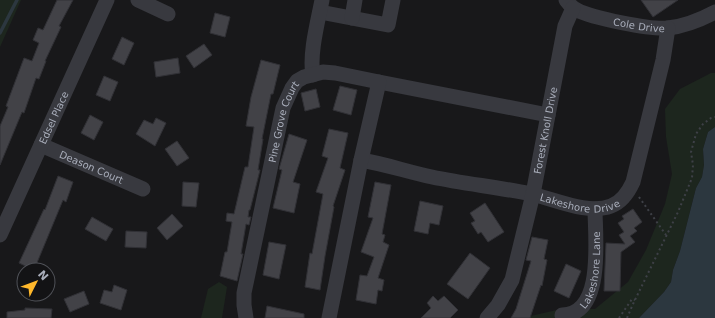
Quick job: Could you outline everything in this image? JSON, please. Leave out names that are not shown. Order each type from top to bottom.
[{"type":"street","name":"Edsel Place","points":[[0,235],[107,0]]},
{"type":"street","points":[[138,0],[168,14]]},
{"type":"street","points":[[352,18],[355,0]]},
{"type":"street","points":[[313,75],[311,68],[312,57],[321,6],[352,18],[388,24],[393,0]]},
{"type":"street","name":"Cole Drive","points":[[570,4],[591,15],[657,29],[668,28],[696,21],[715,12]]},
{"type":"street","name":"Forest Knoll Drive","points":[[487,318],[498,305],[512,280],[533,194],[570,4]]},
{"type":"street","name":"Lakeshore Drive","points":[[361,160],[380,163],[434,178],[533,194],[569,205],[595,209],[611,206],[622,200],[629,192],[663,60],[668,28]]},
{"type":"street","name":"Pine Grove Court","points":[[246,318],[244,293],[283,108],[287,97],[297,81],[304,77],[323,72],[335,73],[548,115]]},
{"type":"street","points":[[329,318],[361,160],[379,82]]},
{"type":"street","name":"Deason Court","points":[[41,145],[143,189]]},
{"type":"street","name":"Lakeshore Lane","points":[[562,315],[575,313],[583,306],[589,297],[596,265],[595,209]]},
{"type":"path","points":[[627,318],[678,212],[692,178],[692,152],[696,134],[703,124],[715,117]]},
{"type":"path","points":[[638,196],[666,235]]},
{"type":"path","points":[[619,318],[632,299],[635,300]]},
{"type":"shaded area","points":[[0,0],[21,0],[0,47]]},
{"type":"shaded area","points":[[711,73],[715,73],[715,127],[708,132],[703,149],[704,165],[702,177],[696,188],[671,282],[664,292],[639,318],[522,318],[561,309],[595,309],[628,282],[646,250],[665,204],[672,174],[666,137],[665,109],[680,89]]},
{"type":"shaded area","points":[[715,127],[715,318],[639,318],[664,292],[671,282],[696,188],[702,177],[704,165],[703,149],[708,132]]},
{"type":"shaded area","points":[[219,282],[227,287],[222,318],[201,318],[208,289]]},
{"type":"building","points":[[57,0],[73,0],[59,26],[61,27],[45,61],[39,79],[36,78],[24,113],[22,112],[0,165],[0,126],[8,107],[6,106],[24,58],[32,61],[39,43],[33,40],[38,28],[43,30]]},
{"type":"building","points":[[641,0],[678,0],[653,17]]},
{"type":"building","points":[[215,13],[230,17],[225,37],[210,33]]},
{"type":"building","points":[[122,37],[134,43],[124,65],[112,59]]},
{"type":"building","points":[[204,44],[212,55],[194,68],[186,56]]},
{"type":"building","points":[[178,58],[180,73],[156,77],[154,62]]},
{"type":"building","points":[[261,60],[280,65],[273,94],[271,94],[262,139],[258,170],[260,170],[249,210],[248,217],[251,217],[249,225],[246,224],[241,254],[243,254],[237,281],[220,276],[225,252],[227,252],[232,222],[226,221],[227,213],[234,214],[245,167],[248,167],[254,127],[246,126],[251,97]]},
{"type":"building","points":[[104,76],[118,82],[110,101],[96,95]]},
{"type":"building","points":[[340,86],[357,90],[351,115],[333,110]]},
{"type":"building","points":[[316,89],[320,107],[305,111],[301,93]]},
{"type":"building","points":[[90,115],[103,122],[94,140],[81,133]]},
{"type":"building","points":[[156,118],[166,123],[155,146],[136,134],[144,120],[153,124]]},
{"type":"building","points":[[329,129],[348,133],[340,168],[345,170],[333,206],[320,290],[305,287],[310,253],[312,254],[323,194],[316,192],[328,158],[322,156]]},
{"type":"building","points":[[289,134],[307,140],[293,182],[300,184],[294,213],[273,208],[282,170],[279,169]]},
{"type":"building","points":[[177,141],[189,158],[177,166],[165,149]]},
{"type":"building","points":[[58,176],[73,182],[66,202],[63,200],[37,262],[19,262],[44,209],[45,210]]},
{"type":"building","points":[[183,182],[199,183],[196,207],[182,206]]},
{"type":"building","points":[[375,182],[391,185],[382,234],[385,235],[383,242],[389,245],[378,278],[384,280],[382,291],[378,290],[376,304],[356,300],[360,275],[367,276],[374,257],[361,252],[373,218],[368,217]]},
{"type":"building","points":[[420,201],[443,206],[439,225],[430,223],[428,234],[414,231]]},
{"type":"building","points":[[485,203],[504,232],[488,242],[481,232],[478,234],[471,223],[475,221],[470,213]]},
{"type":"building","points":[[633,209],[642,222],[634,228],[637,231],[630,236],[635,242],[621,252],[620,291],[604,291],[606,243],[625,244],[619,235],[624,232],[618,223],[624,219],[622,216]]},
{"type":"building","points":[[172,214],[183,226],[167,240],[157,228]]},
{"type":"building","points":[[92,217],[113,229],[106,241],[85,229]]},
{"type":"building","points":[[126,231],[147,232],[146,248],[125,247]]},
{"type":"building","points":[[532,237],[548,240],[544,259],[547,260],[542,286],[541,285],[530,318],[511,318],[516,309],[531,261],[526,260]]},
{"type":"building","points":[[269,242],[286,245],[279,279],[263,275]]},
{"type":"building","points":[[470,253],[490,268],[468,299],[447,284]]},
{"type":"building","points":[[566,264],[581,271],[569,298],[554,291]]},
{"type":"building","points":[[114,285],[127,290],[121,310],[100,303],[104,290],[112,292]]},
{"type":"building","points":[[84,291],[89,304],[70,312],[64,299]]},
{"type":"building","points":[[433,296],[438,301],[444,296],[458,310],[450,318],[421,318],[431,308],[427,303]]},
{"type":"building","points":[[267,306],[304,314],[304,318],[265,318]]},
{"type":"building","points":[[25,308],[52,309],[51,318],[7,318],[7,312],[25,310]]},
{"type":"waterway","points":[[0,33],[17,0]]}]
